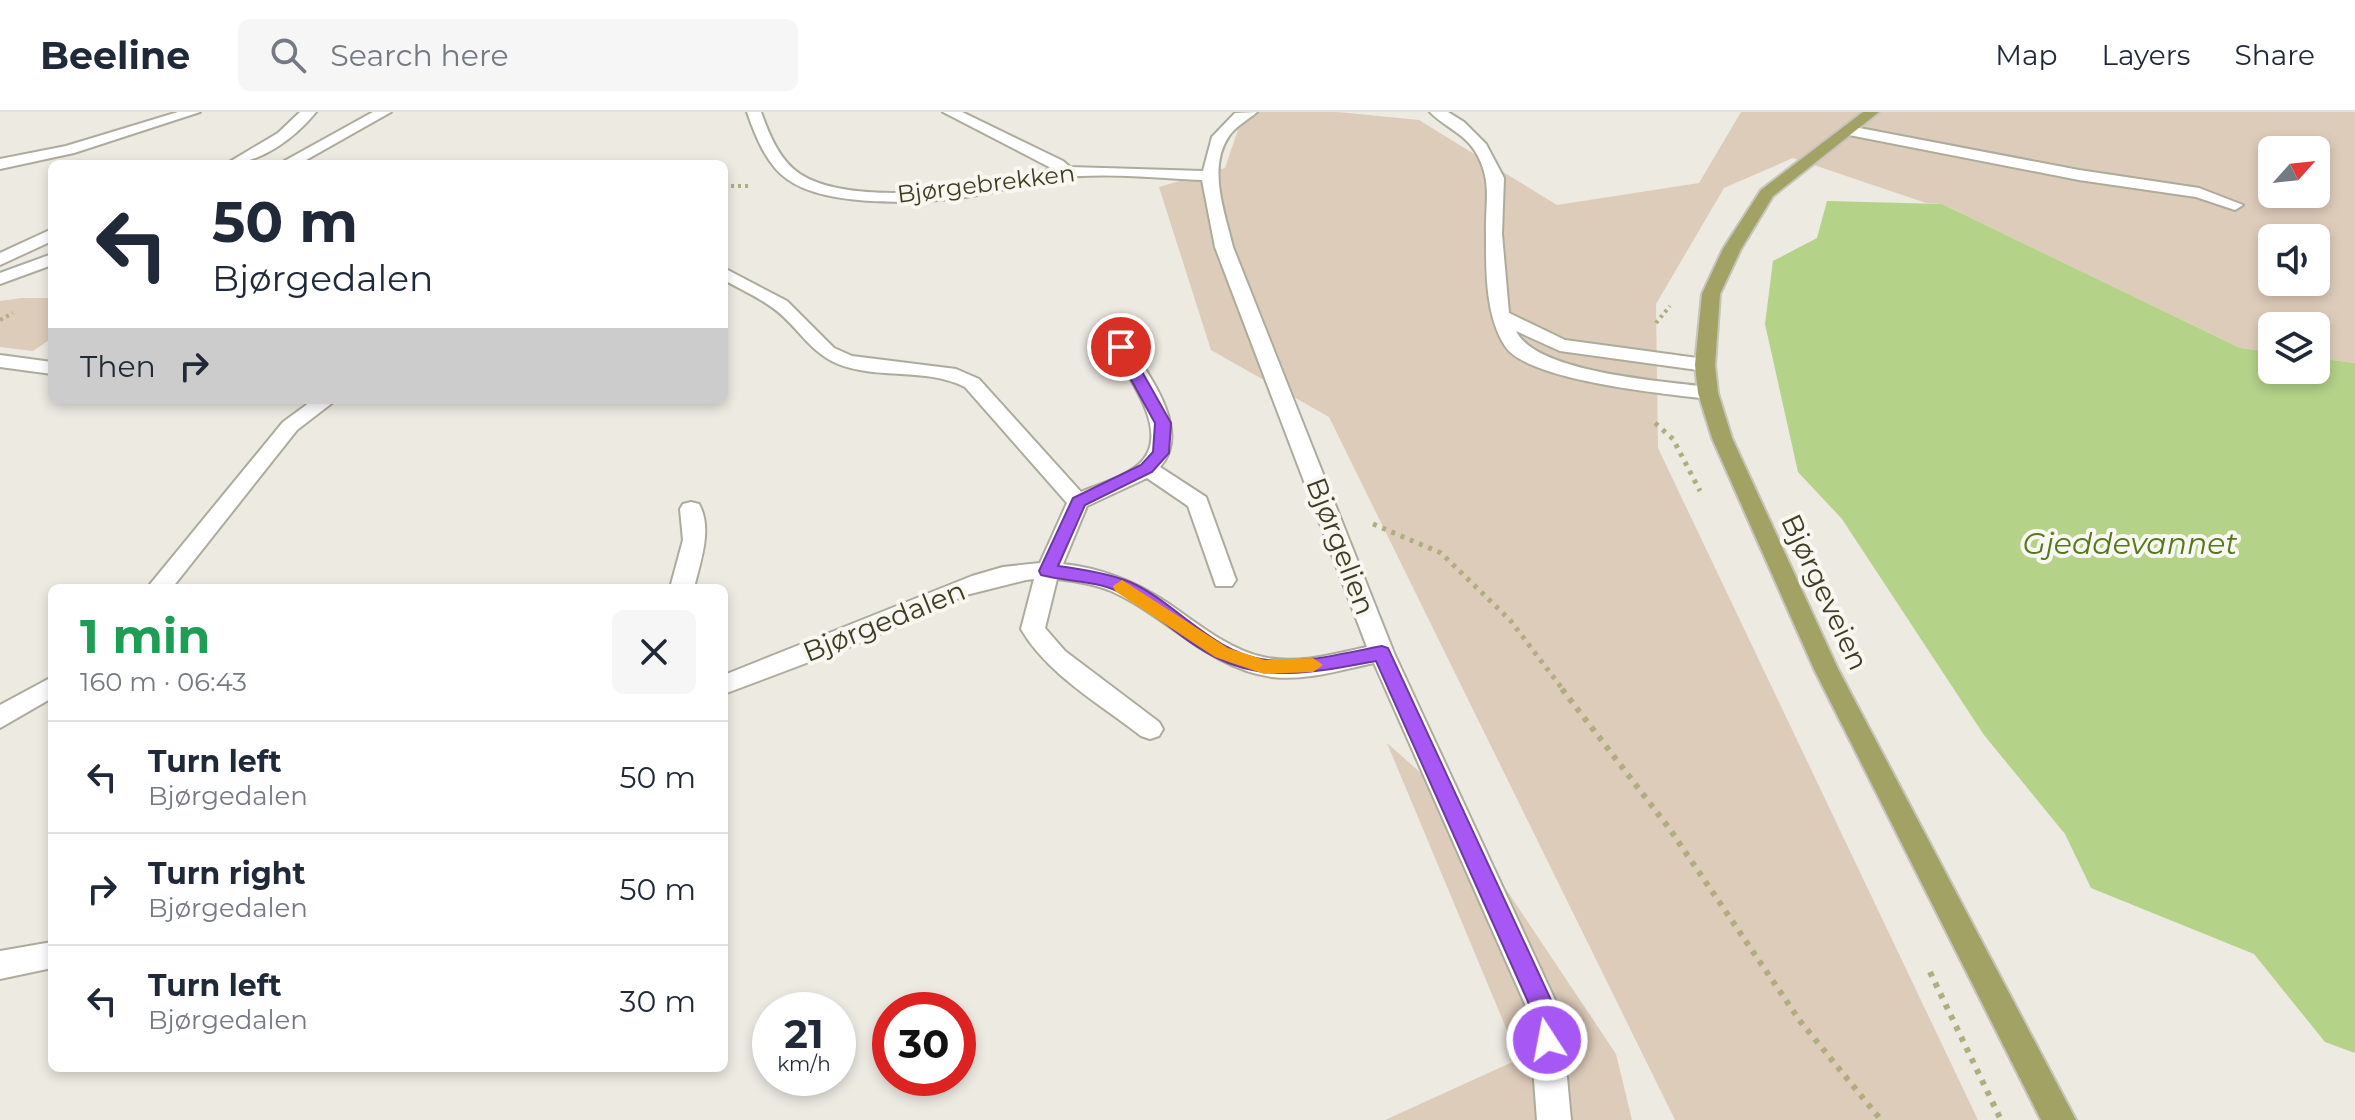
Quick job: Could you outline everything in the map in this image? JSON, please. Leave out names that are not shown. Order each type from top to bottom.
[{"type":"main road","name":"Bjørgeveien","points":[[1872,112],[1767,193],[1732,249],[1711,294],[1705,365],[1708,393],[1722,438],[1826,669],[2059,1120]]},
{"type":"street","points":[[0,164],[69,150],[193,112]]},
{"type":"street","points":[[241,160],[283,136],[309,112]]},
{"type":"street","points":[[294,160],[384,112]]},
{"type":"street","name":"Bjørgebrekken","points":[[754,112],[760,131],[783,166],[799,181],[827,188],[899,197],[984,189],[1066,172],[1209,176]]},
{"type":"street","points":[[950,112],[1057,164],[1066,172]]},
{"type":"street","name":"Bjørgelien","points":[[1250,112],[1240,116],[1220,137],[1209,176],[1224,247],[1382,653],[1545,1013],[1554,1120]]},
{"type":"street","points":[[1437,112],[1459,125],[1481,147],[1496,178],[1494,234],[1500,316],[1514,346],[1553,367],[1624,382],[1708,393]]},
{"type":"street","points":[[1849,131],[2079,175],[2199,193],[2235,205]]},
{"type":"street","points":[[0,260],[48,236]]},
{"type":"street","points":[[0,279],[48,261]]},
{"type":"street","points":[[728,275],[781,305],[827,352],[848,361],[956,375],[972,383],[1078,502]]},
{"type":"street","points":[[1500,316],[1560,345],[1705,365]]},
{"type":"street","points":[[1121,347],[1163,423],[1161,453],[1147,468],[1078,502],[1048,571],[1033,629],[1056,657],[1150,729]]},
{"type":"street","points":[[0,361],[48,367]]},
{"type":"street","points":[[162,584],[290,426],[320,404]]},
{"type":"street","points":[[1147,468],[1198,502],[1224,580]]},
{"type":"street","points":[[683,584],[694,540],[691,509]]},
{"type":"street","name":"Bjørgedalen","points":[[728,683],[870,628],[965,586],[1007,574],[1048,571],[1087,576],[1124,587],[1222,652],[1264,667],[1306,666],[1382,653]]},
{"type":"street","points":[[0,718],[48,688]]},
{"type":"street","points":[[0,965],[48,956]]},
{"type":"path","points":[[1332,522],[1381,525],[1441,553],[1510,620],[1669,828],[1800,1021],[1881,1120]]},
{"type":"shaded area","points":[[1244,112],[1338,112],[1419,120],[1557,205],[1699,183],[1741,112],[2355,112],[2355,363],[2330,360],[2330,312],[2258,312],[2258,350],[2240,348],[1942,204],[1926,203],[1793,158],[1724,188],[1656,304],[1658,448],[1978,1120],[1675,1120],[1329,417],[1211,350],[1159,187],[1225,168]]},
{"type":"shaded area","points":[[48,298],[48,341],[33,351],[0,347],[0,301]]},
{"type":"shaded area","points":[[1387,743],[1439,789],[1616,1054],[1632,1120],[1385,1120],[1519,1059]]},
{"type":"water","name":"Gjeddevannet","points":[[1827,201],[1942,204],[2240,348],[2258,350],[2258,384],[2330,384],[2330,360],[2355,363],[2355,1053],[2325,1042],[2254,954],[2091,888],[2065,834],[1984,735],[1842,519],[1798,472],[1765,324],[1773,261],[1817,238]]},
{"type":"slow traffic","points":[[1122,586],[1222,652],[1264,667],[1313,665]]},
{"type":"route","points":[[1121,347],[1163,423],[1161,453],[1147,468],[1078,502],[1048,571],[1087,576],[1124,587],[1222,652],[1264,667],[1306,666],[1382,653],[1545,1013],[1547,1040]]}]
